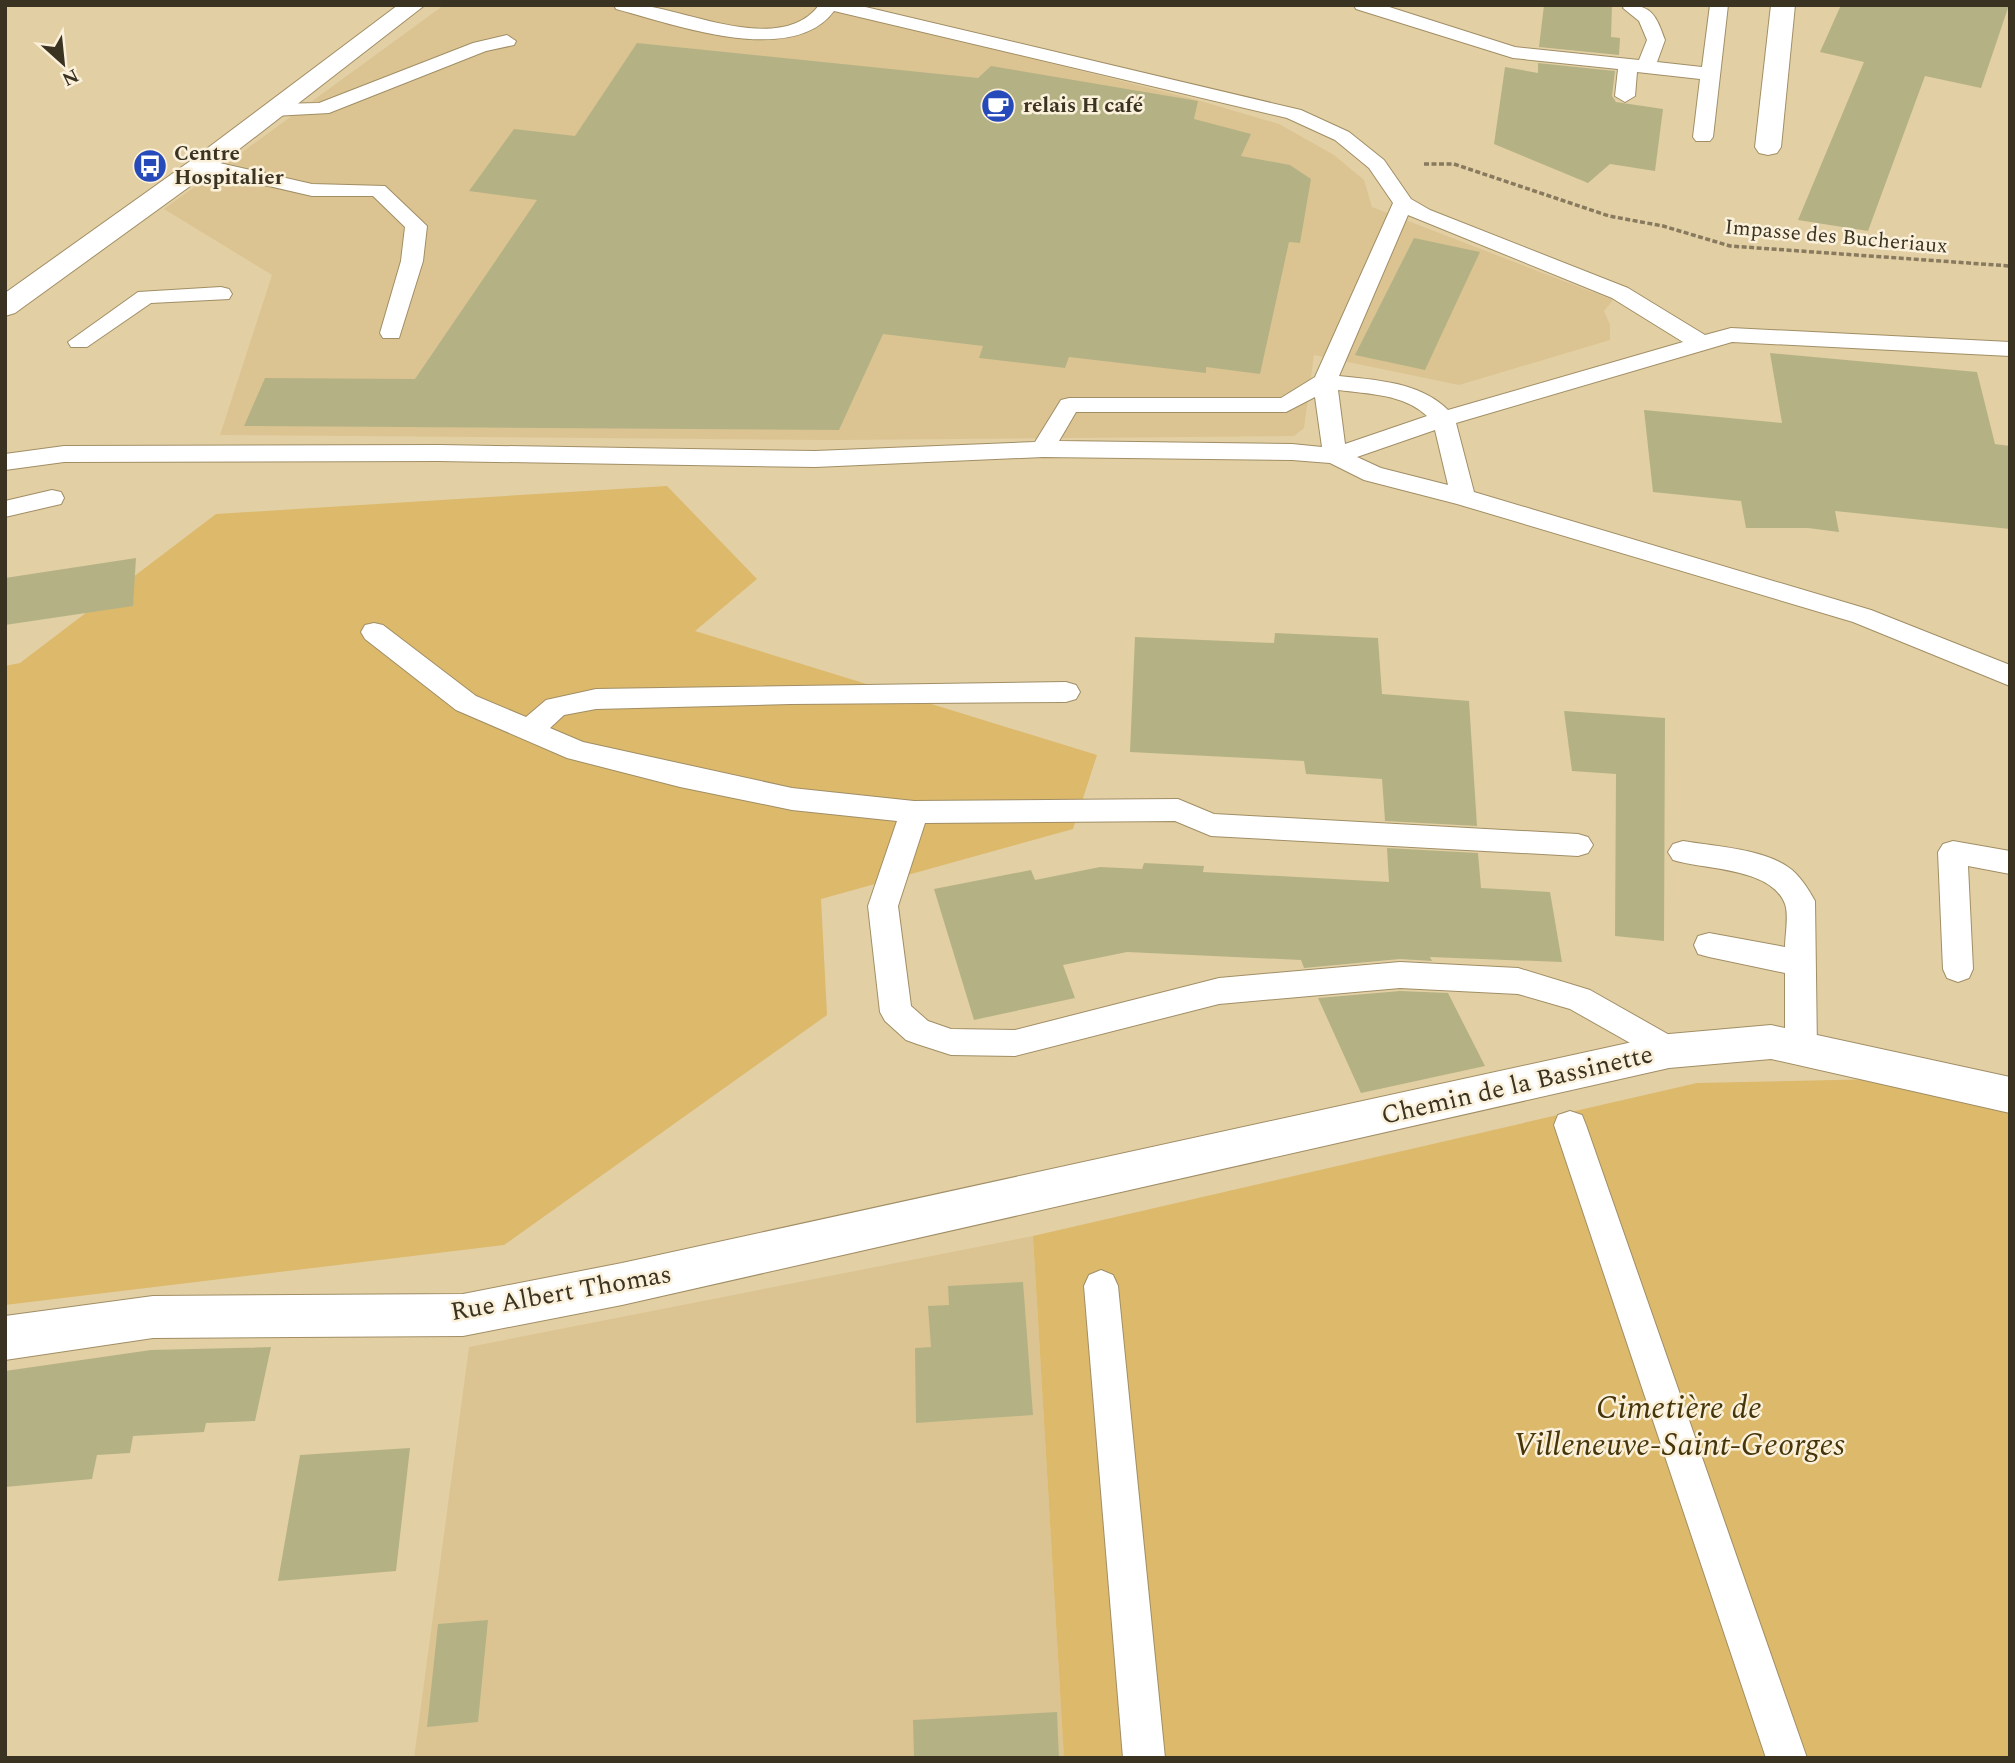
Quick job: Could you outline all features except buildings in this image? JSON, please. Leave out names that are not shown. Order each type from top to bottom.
[{"type":"street","points":[[5,306],[202,165],[413,5]]},
{"type":"street","points":[[1768,147],[1783,5]]},
{"type":"street","name":"Chemin de la Bassinette","points":[[1026,1195],[1669,1051],[1771,1042],[2010,1095]]},
{"type":"street","name":"Rue Albert Thomas","points":[[5,1338],[153,1317],[463,1315],[622,1284],[1026,1195]]},
{"type":"lane","points":[[623,5],[747,34],[785,33],[815,22],[831,5],[1294,114],[1342,136],[1377,164],[1403,203],[1423,214],[1620,293],[1703,344]]},
{"type":"lane","points":[[1363,5],[1513,52],[1710,75]]},
{"type":"lane","points":[[1703,137],[1719,5]]},
{"type":"lane","points":[[1625,96],[1637,66],[1656,40],[1647,18],[1632,8]]},
{"type":"lane","points":[[273,110],[322,109],[480,47],[508,41]]},
{"type":"lane","points":[[202,165],[312,190],[378,190],[416,226],[412,261],[391,333]]},
{"type":"lane","points":[[1335,456],[1325,381],[1403,203]]},
{"type":"lane","points":[[79,342],[146,297],[221,294]]},
{"type":"lane","points":[[1335,456],[1443,419],[1731,335],[2010,349]]},
{"type":"lane","points":[[1044,449],[1069,405],[1286,405],[1325,381],[1396,393],[1425,403],[1443,419],[1463,497]]},
{"type":"lane","points":[[5,462],[64,454],[439,453],[815,458],[1044,449],[1292,452],[1335,456],[1373,474],[1463,497],[1862,616],[2008,673]]},
{"type":"lane","points":[[5,509],[52,498]]},
{"type":"lane","points":[[374,632],[466,703],[577,751],[792,799],[914,813],[1178,810],[1212,825],[1577,845]]},
{"type":"lane","points":[[528,730],[556,707],[596,699],[790,694],[1066,692]]},
{"type":"lane","points":[[914,813],[883,906],[896,1012],[917,1031],[951,1042],[1015,1043],[1219,991],[1400,975],[1518,981],[1579,999],[1669,1051]]},
{"type":"lane","points":[[1684,852],[1751,864],[1778,875],[1800,901],[1801,1049]]},
{"type":"lane","points":[[1958,969],[1953,852],[2010,863]]},
{"type":"lane","points":[[1709,945],[1800,963]]},
{"type":"lane","points":[[1570,1125],[1787,1758]]},
{"type":"lane","points":[[1101,1286],[1144,1758]]},
{"type":"path","name":"Impasse des Bucheriaux","points":[[1377,164],[1454,164],[1609,216],[1663,226],[1730,246],[2010,266]]},
{"type":"shaded area","points":[[444,5],[805,5],[1197,100],[1279,124],[1334,155],[1364,180],[1372,207],[1613,300],[1604,311],[1610,325],[1610,340],[1459,385],[1314,355],[1304,428],[1294,436],[833,440],[220,435],[272,275],[164,209]]},
{"type":"shaded area","points":[[1033,1236],[1064,1758],[414,1758],[469,1347]]},
{"type":"green space","points":[[667,486],[757,579],[695,631],[1097,755],[1073,829],[821,899],[827,1015],[504,1245],[5,1305],[5,666],[20,663],[216,514]]},
{"type":"green space","name":"Cimetière de Villeneuve-Saint-Georges","points":[[1882,1079],[2010,1111],[2010,1758],[1064,1758],[1033,1236],[1697,1083]]},
{"type":"place","name":"relais H café","points":[[998,106]]},
{"type":"place","name":"Centre Hospitalier","points":[[150,166]]}]
